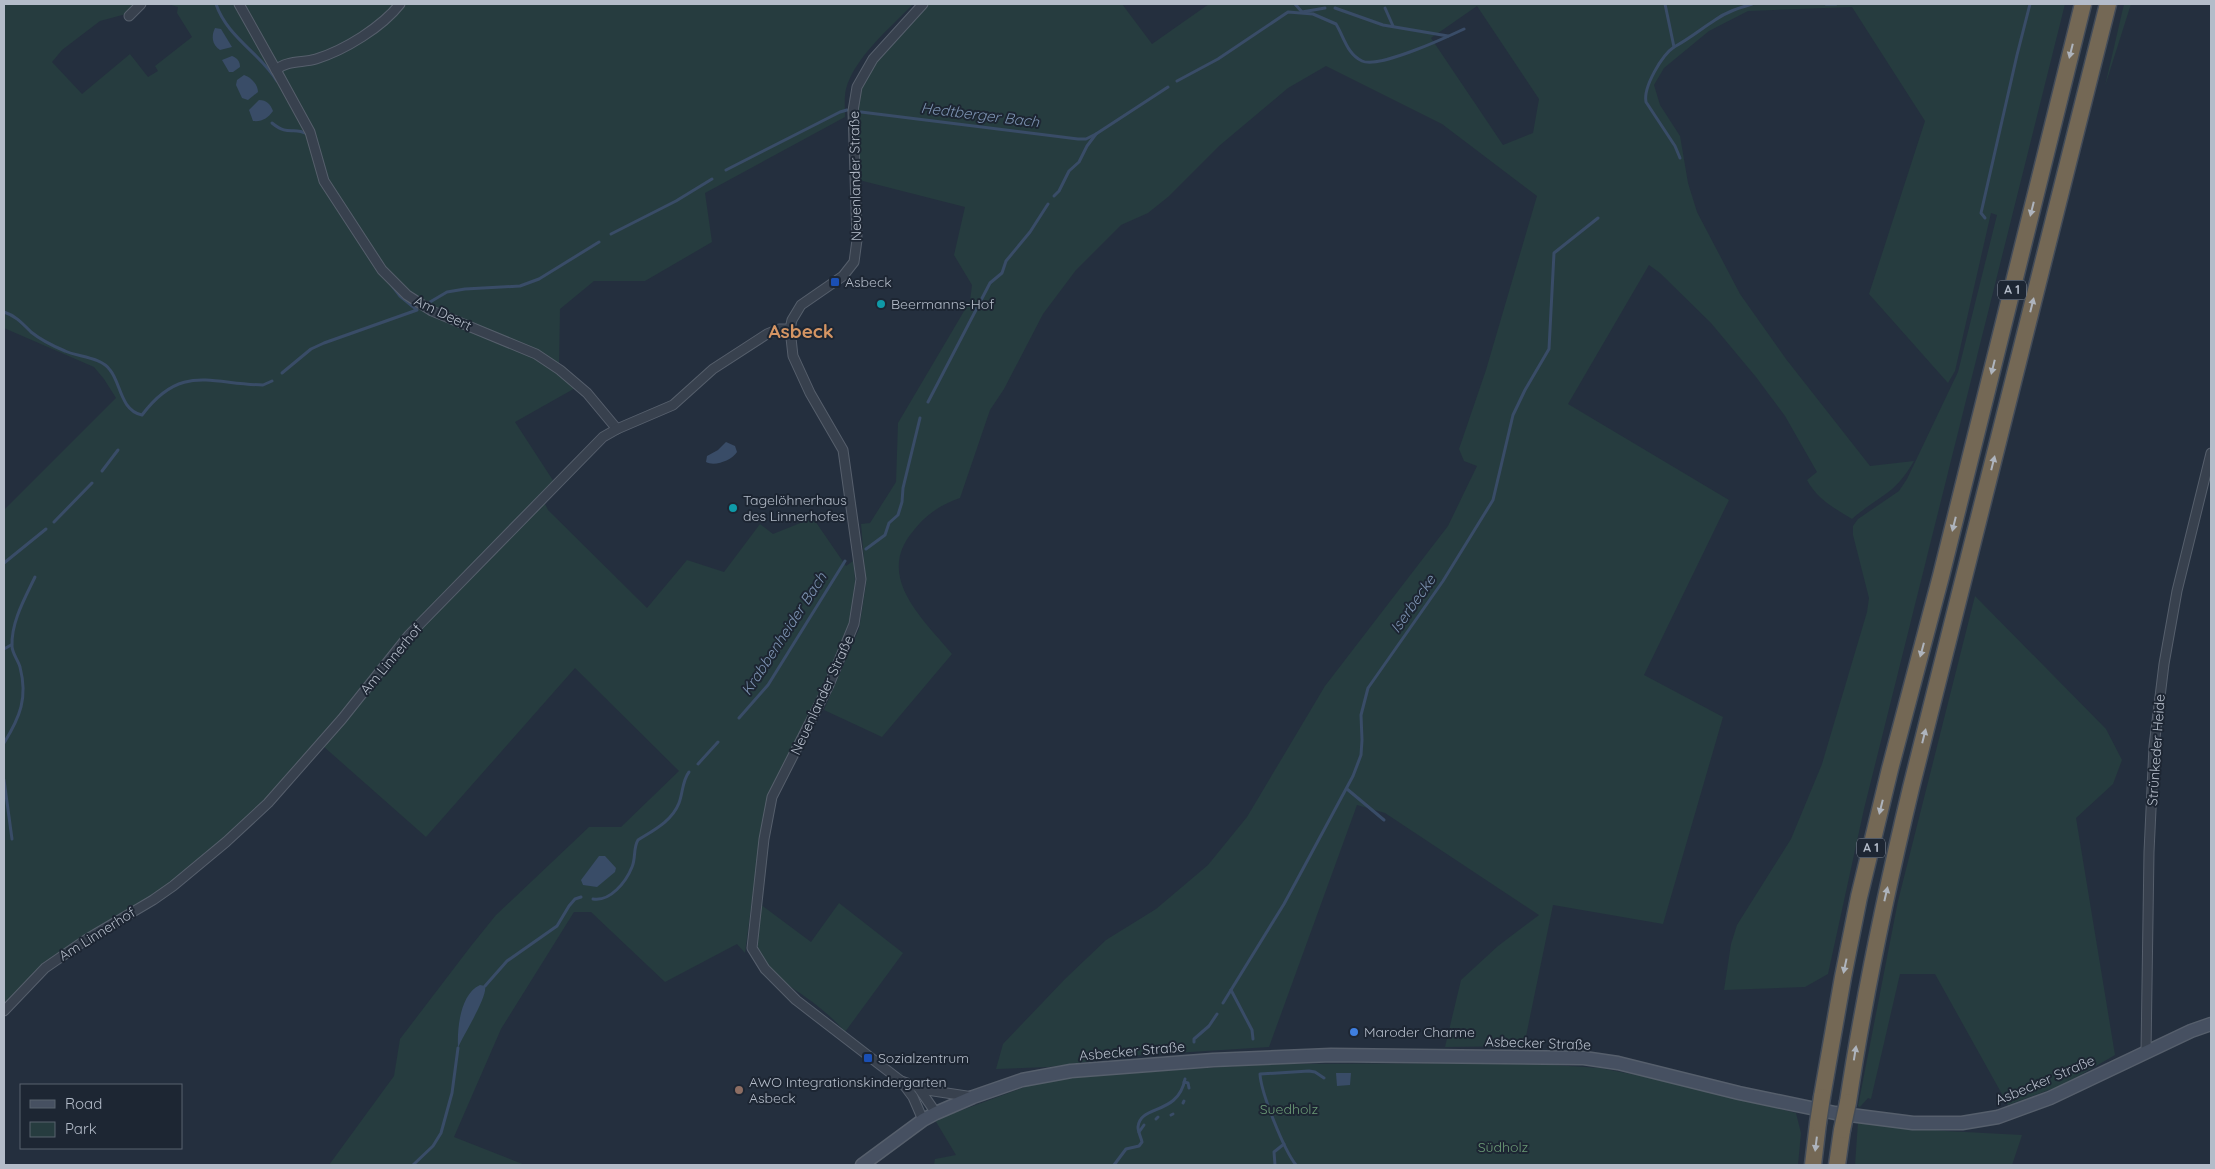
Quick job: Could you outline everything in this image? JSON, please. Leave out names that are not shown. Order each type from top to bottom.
[{"type":"highway","name":"A 1","points":[[1813,1165],[1822,1097],[1859,897],[1890,769],[1942,576],[2083,4]]},
{"type":"highway","name":"A 1","points":[[1837,1165],[1861,1016],[1883,906],[2108,4]]},
{"type":"main road","name":"Asbecker Straße","points":[[862,1165],[923,1120],[936,1113],[973,1097],[1022,1080],[1071,1072],[1213,1060],[1337,1055],[1554,1056],[1584,1058],[1618,1063],[1739,1093],[1834,1113],[1913,1122],[1962,1123],[1998,1117],[2050,1098],[2191,1031],[2211,1024]]},
{"type":"street","points":[[129,16],[141,4]]},
{"type":"street","name":"Am Deert","points":[[240,4],[310,132],[324,181],[382,270],[407,295],[432,311],[536,354],[560,370],[587,393],[617,429]]},
{"type":"street","points":[[276,70],[282,65],[319,58],[343,46],[382,23],[400,4]]},
{"type":"street","name":"Neuenlander Straße","points":[[923,4],[873,59],[857,87],[853,111],[857,240],[854,262],[844,276],[801,304],[792,320],[790,329],[793,356],[819,409],[843,450],[861,579],[854,624],[830,685],[772,797],[764,839],[752,948],[765,969],[796,1000],[901,1081],[918,1088],[973,1097]]},
{"type":"street","name":"Am Linnerhof","points":[[4,1011],[45,968],[87,939],[173,886],[219,848],[268,803],[342,719],[409,636],[603,438],[617,429],[673,405],[714,369],[767,334],[779,329],[790,329]]},
{"type":"street","name":"Strünkeder Heide","points":[[2146,1052],[2149,852],[2154,746],[2164,664],[2176,591],[2211,453]]},
{"type":"street","name":"Neuenlander Straße","points":[[901,1081],[913,1097],[923,1120]]},
{"type":"street","points":[[918,1088],[936,1113]]},
{"type":"green space","points":[[4,4],[134,4],[126,14],[100,21],[62,50],[52,62],[82,94],[130,54],[148,77],[158,71],[155,66],[192,37],[177,13],[178,7],[168,4],[913,4],[874,44],[850,77],[846,89],[845,117],[705,193],[712,242],[645,281],[594,281],[560,309],[559,367],[530,349],[423,303],[410,294],[387,272],[373,263],[388,281],[406,296],[425,308],[446,319],[539,357],[576,385],[577,387],[515,422],[554,482],[407,635],[299,766],[256,811],[212,852],[163,889],[84,937],[45,965],[4,1007],[4,510],[116,398],[94,367],[4,328]]},
{"type":"green space","points":[[925,4],[1122,4],[1152,44],[1209,4],[2065,4],[1864,809],[1828,974],[1805,987],[1724,990],[1731,944],[1737,925],[1791,839],[1822,764],[1867,612],[1869,598],[1853,535],[1853,526],[1858,519],[1899,491],[1907,479],[1958,372],[1997,215],[1991,213],[1955,371],[1948,383],[1869,294],[1925,121],[1852,7],[1748,11],[1709,31],[1664,68],[1654,85],[1660,105],[1680,136],[1688,183],[1697,212],[1740,294],[1786,359],[1870,466],[1914,461],[1907,473],[1893,488],[1852,519],[1826,502],[1816,493],[1807,480],[1817,472],[1785,416],[1756,377],[1711,323],[1660,273],[1649,265],[1568,404],[1729,500],[1644,675],[1723,717],[1663,924],[1553,905],[1524,1046],[1445,1047],[1461,980],[1498,946],[1539,915],[1385,813],[1357,805],[1269,1047],[1128,1056],[1049,1067],[996,1069],[1003,1044],[1065,979],[1106,940],[1156,909],[1208,865],[1247,817],[1325,686],[1448,526],[1477,466],[1464,461],[1459,449],[1486,370],[1537,196],[1442,124],[1326,66],[1288,88],[1219,146],[1168,197],[1148,213],[1121,225],[1076,270],[1043,314],[1004,389],[990,410],[960,498],[940,507],[924,519],[903,547],[899,564],[901,580],[907,596],[916,611],[952,654],[882,737],[824,710],[859,629],[866,584],[861,524],[870,523],[896,482],[898,423],[970,301],[972,285],[954,255],[965,207],[859,180],[856,144],[859,95],[866,78]],"holes":[[[1477,6],[1539,99],[1533,133],[1503,145],[1431,38]]]},
{"type":"green space","points":[[2124,4],[2131,4],[2105,86]]},
{"type":"green space","points":[[544,502],[548,510],[647,608],[687,560],[724,572],[760,524],[773,534],[813,518],[846,566],[853,561],[855,594],[849,627],[838,659],[774,786],[763,817],[745,953],[737,944],[665,982],[591,912],[574,912],[501,1029],[454,1137],[525,1165],[329,1165],[394,1076],[400,1039],[496,915],[589,827],[621,827],[679,771],[575,668],[426,837],[323,746],[412,637],[448,599],[483,567]]},
{"type":"green space","points":[[1975,596],[2106,729],[2122,760],[2113,784],[2076,818],[2115,1055],[2063,1085],[2008,1105],[1935,974],[1900,974],[1871,1099],[1868,1098],[1860,1107],[1858,1106],[1898,901]]},
{"type":"green space","points":[[839,903],[903,953],[845,1032],[820,1008],[780,979],[767,967],[759,951],[757,940],[760,904],[811,942]]},
{"type":"green space","points":[[1524,1063],[1600,1068],[1662,1080],[1796,1113],[1801,1133],[1798,1165],[934,1165],[935,1159],[956,1155],[935,1120],[1033,1084],[1086,1076],[1268,1064]]},
{"type":"green space","points":[[1858,1122],[1946,1131],[2022,1135],[2012,1165],[1855,1165]]},
{"type":"water","points":[[215,28],[221,29],[232,47],[220,50],[215,46],[213,34]]},
{"type":"water","points":[[232,56],[238,60],[240,67],[233,72],[229,72],[222,60]]},
{"type":"water","points":[[244,75],[254,82],[258,89],[258,92],[248,100],[242,98],[236,85],[237,80]]},
{"type":"water","points":[[259,100],[268,103],[273,111],[264,119],[253,121],[249,110]]},
{"type":"water","points":[[726,442],[735,446],[737,452],[735,455],[714,464],[706,462],[707,456],[718,450]]},
{"type":"water","points":[[599,856],[605,856],[616,868],[615,872],[597,887],[583,885],[581,880]]},
{"type":"water","points":[[480,985],[485,986],[483,999],[458,1048],[459,1022],[464,1004],[473,990]]},
{"type":"water","points":[[1336,1073],[1351,1073],[1350,1085],[1337,1086]]},
{"type":"waterway","points":[[216,4],[228,26],[277,81]]},
{"type":"waterway","name":"Krabbenheider Bach","points":[[1295,4],[1302,12],[1325,8]]},
{"type":"waterway","name":"Krabbenheider Bach","points":[[1665,4],[1674,47],[1724,15],[1752,4]]},
{"type":"waterway","name":"Krabbenheider Bach","points":[[1826,4],[1836,4]]},
{"type":"waterway","points":[[1985,218],[1981,213],[2030,4]]},
{"type":"waterway","points":[[1335,8],[1383,25],[1448,36]]},
{"type":"waterway","points":[[1385,8],[1393,26]]},
{"type":"waterway","name":"Krabbenheider Bach","points":[[1177,81],[1218,59],[1288,12],[1313,14],[1336,24],[1346,45],[1353,54],[1362,61],[1370,62],[1413,51],[1464,29]]},
{"type":"waterway","name":"Iserbecke","points":[[1674,47],[1664,57],[1654,72],[1647,88],[1646,102],[1675,146],[1680,158]]},
{"type":"waterway","name":"Krabbenheider Bach","points":[[1054,196],[1059,191],[1069,171],[1079,162],[1096,134],[1168,87]]},
{"type":"waterway","name":"Hedtberger Bach","points":[[726,170],[847,110]]},
{"type":"waterway","name":"Hedtberger Bach","points":[[861,112],[1078,139],[1086,139],[1096,134]]},
{"type":"waterway","points":[[272,123],[283,130],[307,134]]},
{"type":"waterway","name":"Hedtberger Bach","points":[[611,234],[676,201],[712,179]]},
{"type":"waterway","name":"Krabbenheider Bach","points":[[928,402],[990,283],[1002,273],[1006,261],[1030,232],[1048,204]]},
{"type":"waterway","name":"Iserbecke","points":[[1223,1003],[1284,904],[1353,776],[1361,755],[1361,715],[1368,688],[1443,581],[1493,500],[1513,415],[1549,349],[1554,253],[1598,218]]},
{"type":"waterway","name":"Hedtberger Bach","points":[[430,302],[447,292],[465,289],[520,286],[539,279],[599,242]]},
{"type":"waterway","name":"Hedtberger Bach","points":[[282,373],[311,349],[417,310],[400,296],[390,283]]},
{"type":"waterway","points":[[4,312],[22,323],[47,343],[70,353],[101,362],[114,375],[129,408],[142,415],[156,399],[170,388],[183,382],[212,380],[263,385],[272,381]]},
{"type":"waterway","name":"Krabbenheider Bach","points":[[866,549],[885,535],[889,523],[898,515],[920,418]]},
{"type":"waterway","name":"Hedtberger Bach","points":[[102,471],[118,450]]},
{"type":"waterway","name":"Hedtberger Bach","points":[[54,522],[92,483]]},
{"type":"waterway","name":"Hedtberger Bach","points":[[4,563],[46,529]]},
{"type":"waterway","name":"Krabbenheider Bach","points":[[739,718],[768,685],[845,561]]},
{"type":"waterway","points":[[4,743],[18,716],[23,698],[22,678],[20,667],[12,649],[12,637],[19,610],[35,577]]},
{"type":"waterway","points":[[4,649],[11,645]]},
{"type":"waterway","name":"Krabbenheider Bach","points":[[698,764],[718,742]]},
{"type":"waterway","name":"Krabbenheider Bach","points":[[593,899],[605,897],[622,885],[632,867],[638,840],[672,815],[679,803],[685,779],[689,772]]},
{"type":"waterway","points":[[4,780],[12,839]]},
{"type":"waterway","points":[[1347,789],[1384,820]]},
{"type":"waterway","name":"Krabbenheider Bach","points":[[485,986],[507,961],[557,926],[569,906],[575,899],[581,897]]},
{"type":"waterway","points":[[1231,990],[1252,1030],[1253,1039]]},
{"type":"waterway","name":"Iserbecke","points":[[1194,1042],[1194,1039],[1209,1026],[1217,1014]]},
{"type":"waterway","name":"Krabbenheider Bach","points":[[413,1165],[433,1146],[441,1133],[452,1093],[458,1048]]},
{"type":"waterway","points":[[1296,1165],[1285,1147],[1274,1121],[1264,1094],[1260,1074],[1309,1071],[1315,1072],[1324,1078]]},
{"type":"waterway","name":"Iserbecke","points":[[1114,1165],[1126,1149],[1139,1146],[1142,1142],[1138,1129],[1140,1120],[1145,1115],[1175,1099],[1181,1091],[1185,1079]]},
{"type":"waterway","points":[[1184,1082],[1188,1083],[1189,1088]]},
{"type":"waterway","name":"Iserbecke","points":[[1139,1132],[1144,1125]]},
{"type":"waterway","points":[[1275,1165],[1274,1152],[1284,1144]]},
{"type":"place","name":"Asbeck","points":[[835,282]]},
{"type":"place","name":"Beermanns-Hof","points":[[881,304]]},
{"type":"place","name":"Tagelöhnerhaus des Linnerhofes","points":[[733,508]]},
{"type":"place","name":"Maroder Charme","points":[[1354,1032]]},
{"type":"place","name":"Sozialzentrum","points":[[868,1058]]},
{"type":"place","name":"AWO Integrationskindergarten Asbeck","points":[[739,1090]]},
{"type":"district","name":"Asbeck","points":[[801,331]]},
{"type":"park label","name":"Suedholz","points":[[1289,1109]]},
{"type":"park label","name":"Südholz","points":[[1503,1147]]}]
